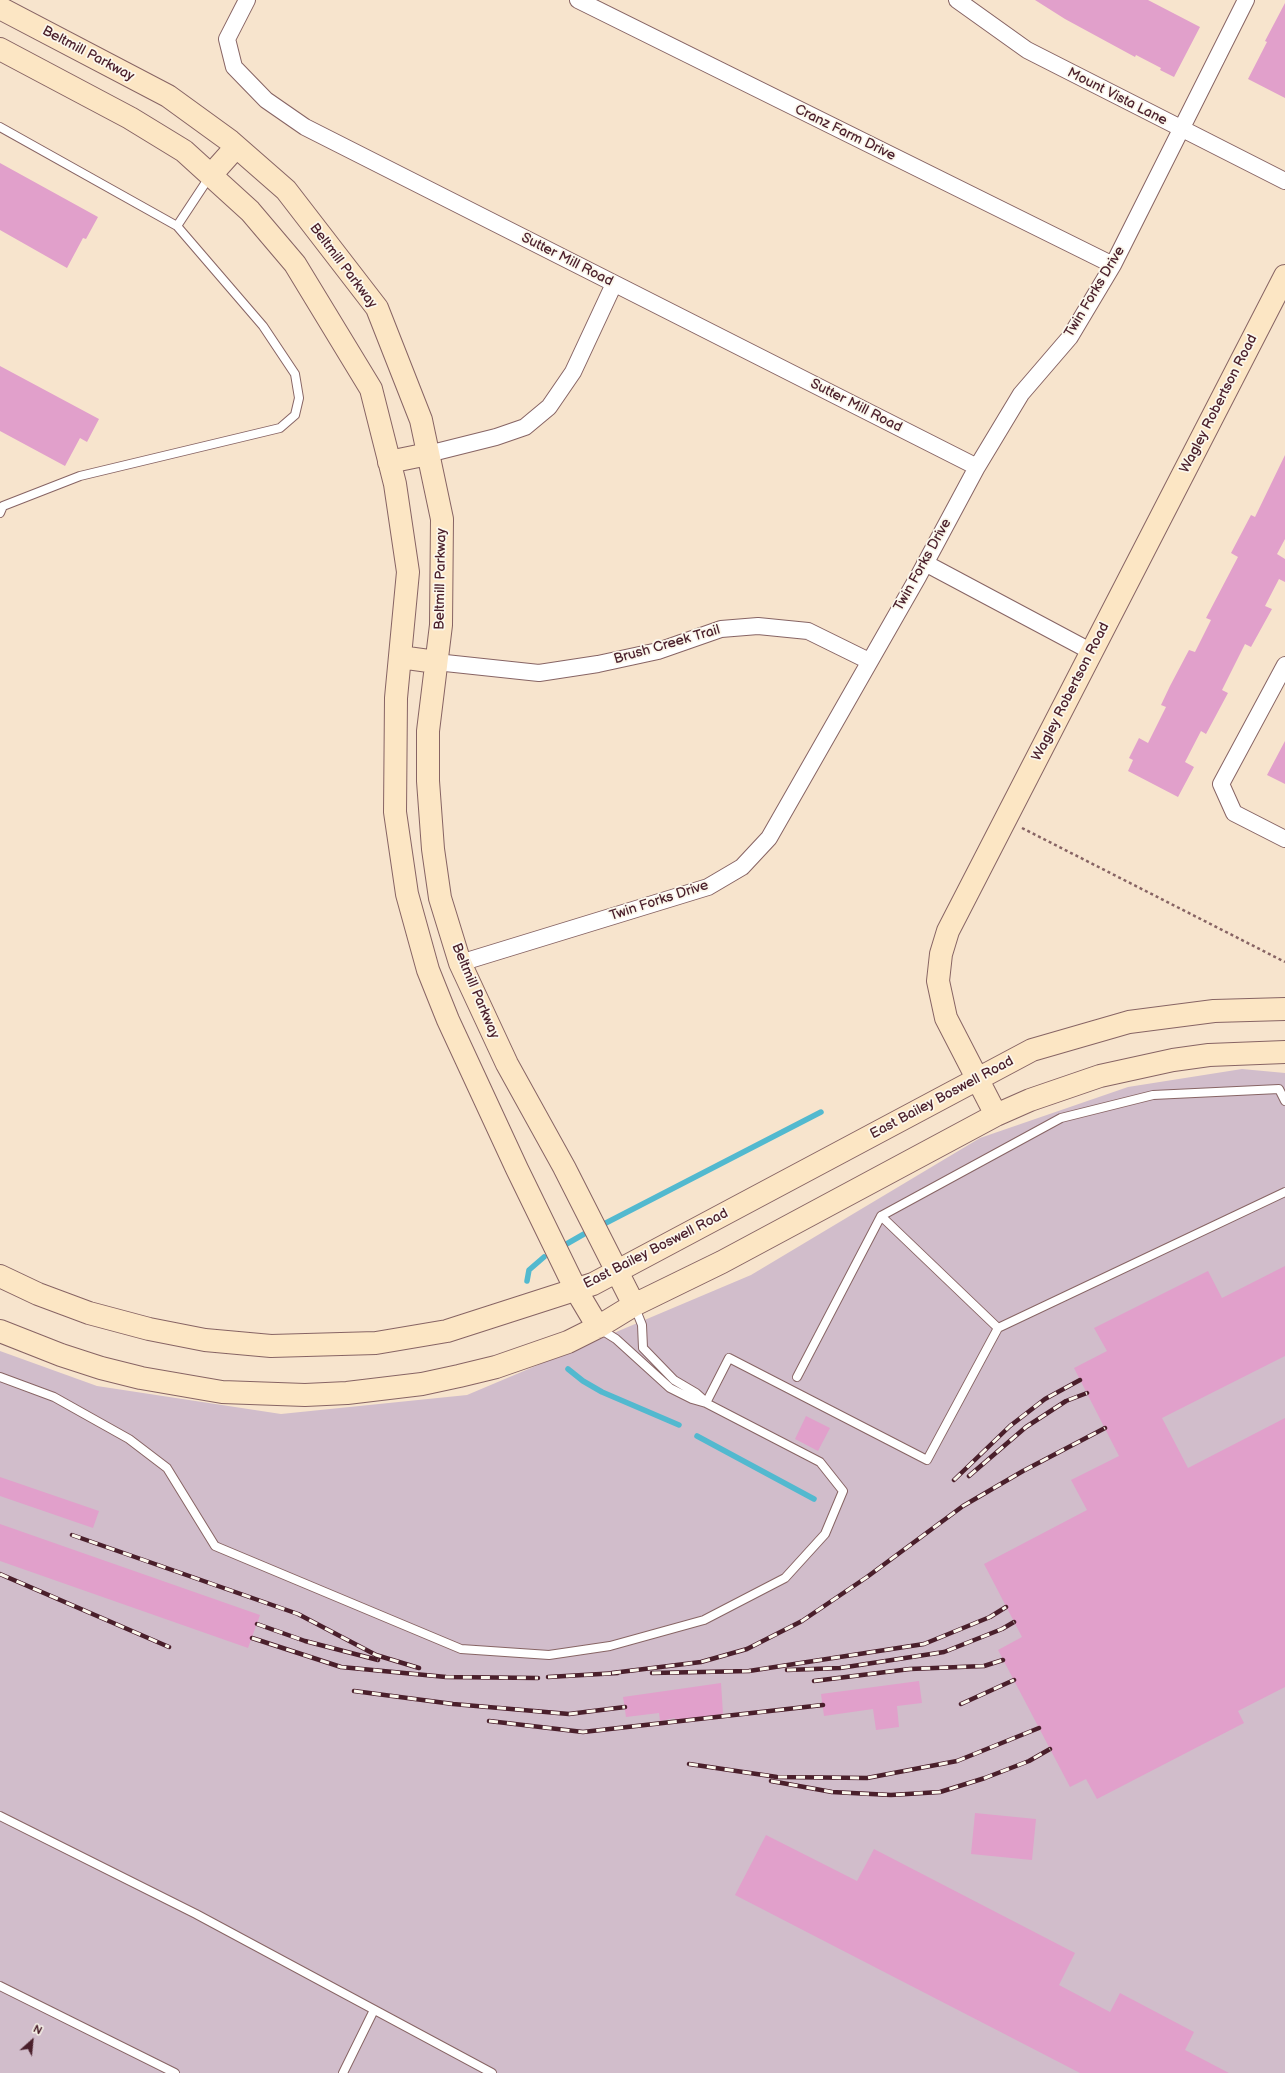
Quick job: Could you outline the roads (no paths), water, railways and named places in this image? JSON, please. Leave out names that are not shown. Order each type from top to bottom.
[{"type":"street","name":"Sutter Mill Road","points":[[247,0],[227,39],[234,67],[266,100],[305,127],[977,467]]},
{"type":"street","name":"Cranz Farm Drive","points":[[578,0],[1113,265]]},
{"type":"street","name":"Mount Vista Lane","points":[[957,0],[1027,50],[1285,181]]},
{"type":"street","name":"Twin Forks Drive","points":[[460,963],[708,887],[742,867],[769,838],[925,563],[977,467],[1022,394],[1070,337],[1113,265],[1246,0]]},
{"type":"street","name":"Beltmill Parkway","points":[[0,8],[168,96],[236,147],[286,190],[377,308],[421,420],[442,519],[441,626],[428,731],[428,781],[433,849],[440,898],[460,963],[507,1064],[564,1167],[634,1305]]},
{"type":"street","points":[[0,49],[130,118],[184,151],[211,175],[250,211],[295,264],[371,389],[395,484],[408,572],[396,698],[395,812],[407,894],[428,970],[474,1079],[576,1290],[598,1327]]},
{"type":"street","points":[[211,175],[236,147]]},
{"type":"street","name":"Wagley Robertson Road","points":[[996,1115],[946,1018],[938,981],[941,954],[948,931],[1285,276]]},
{"type":"street","points":[[390,462],[496,437],[526,427],[549,407],[573,372],[614,284]]},
{"type":"street","points":[[925,563],[1092,652]]},
{"type":"street","name":"Brush Creek Trail","points":[[436,662],[539,673],[598,664],[658,651],[721,629],[758,626],[808,631],[869,661]]},
{"type":"street","points":[[400,657],[436,662]]},
{"type":"street","points":[[1285,665],[1221,784],[1234,814],[1285,839]]},
{"type":"street","points":[[428,970],[460,963]]},
{"type":"street","name":"East Bailey Boswell Road","points":[[0,1276],[59,1303],[121,1322],[205,1340],[271,1346],[376,1344],[447,1332],[576,1290],[616,1272],[1032,1050],[1129,1022],[1214,1011],[1285,1009]]},
{"type":"street","points":[[0,1331],[61,1356],[141,1378],[222,1392],[305,1395],[384,1390],[459,1376],[533,1355],[568,1342],[598,1327],[634,1305],[722,1262],[996,1115],[1065,1087],[1136,1067],[1209,1055],[1285,1052]]},
{"type":"lane","points":[[0,127],[177,226],[263,326],[294,374],[299,398],[295,415],[280,428],[80,476],[1,508]]},
{"type":"lane","points":[[177,226],[211,175]]},
{"type":"lane","points":[[797,1377],[881,1216],[1062,1118],[1153,1095],[1279,1089],[1285,1101]]},
{"type":"lane","points":[[706,1403],[729,1358],[927,1460],[998,1328],[1285,1192]]},
{"type":"lane","points":[[881,1216],[998,1328]]},
{"type":"lane","points":[[634,1305],[642,1325],[643,1348],[674,1380],[696,1393],[706,1403]]},
{"type":"lane","points":[[0,1377],[54,1397],[129,1439],[167,1468],[215,1546],[461,1649],[549,1655],[610,1646],[704,1620],[785,1578],[825,1534],[843,1491],[820,1462],[706,1403],[692,1399],[670,1388],[616,1339],[598,1327]]},
{"type":"lane","points":[[0,1816],[196,1914],[492,2073]]},
{"type":"lane","points":[[0,1986],[175,2073]]},
{"type":"lane","points":[[344,2073],[374,2010]]},
{"type":"waterway","points":[[602,1225],[821,1112]]},
{"type":"waterway","points":[[563,1246],[584,1234]]},
{"type":"waterway","points":[[527,1281],[529,1270],[544,1257]]},
{"type":"waterway","points":[[568,1369],[583,1381],[602,1392],[679,1425]]},
{"type":"waterway","points":[[697,1436],[814,1499]]},
{"type":"railway","points":[[954,1480],[1010,1426],[1045,1399],[1080,1380]]},
{"type":"railway","points":[[969,1476],[1026,1427],[1066,1401],[1087,1393]]},
{"type":"railway","points":[[612,1673],[701,1662],[747,1649],[802,1621],[867,1577],[963,1506],[1023,1471],[1105,1428]]},
{"type":"railway","points":[[72,1535],[298,1614],[376,1655],[419,1668]]},
{"type":"railway","points":[[0,1574],[169,1647]]},
{"type":"railway","points":[[652,1673],[749,1671],[924,1644],[990,1617],[1006,1607]]},
{"type":"railway","points":[[787,1670],[840,1668],[944,1652],[1002,1629],[1014,1622]]},
{"type":"railway","points":[[257,1624],[305,1641],[378,1660]]},
{"type":"railway","points":[[252,1638],[341,1667],[446,1677],[538,1678]]},
{"type":"railway","points":[[814,1681],[910,1669],[984,1666],[1003,1660]]},
{"type":"railway","points":[[548,1677],[618,1673]]},
{"type":"railway","points":[[961,1704],[1014,1680]]},
{"type":"railway","points":[[354,1691],[453,1704],[569,1714],[625,1707]]},
{"type":"railway","points":[[489,1721],[583,1732],[823,1705]]},
{"type":"railway","points":[[689,1764],[777,1777],[867,1778],[957,1761],[1039,1728]]},
{"type":"railway","points":[[771,1781],[832,1792],[891,1795],[940,1792],[985,1778],[1029,1761],[1050,1749]]}]
